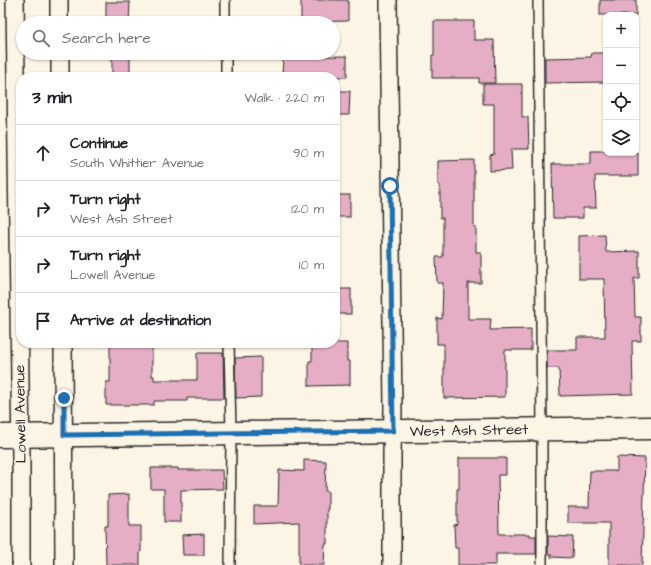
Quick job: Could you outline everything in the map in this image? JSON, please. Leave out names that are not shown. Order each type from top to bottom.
[{"type":"street","name":"Lowell Avenue","points":[[15,0],[10,435],[21,565]]},
{"type":"street","points":[[59,0],[60,16]]},
{"type":"street","points":[[388,0],[393,431],[392,565]]},
{"type":"street","points":[[60,60],[60,72]]},
{"type":"street","points":[[63,348],[64,565]]},
{"type":"street","name":"West Ash Street","points":[[10,435],[651,428]]},
{"type":"lane","points":[[225,0],[225,16]]},
{"type":"lane","points":[[538,0],[542,565]]},
{"type":"lane","points":[[226,60],[226,72]]},
{"type":"lane","points":[[229,348],[230,565]]},
{"type":"building","points":[[301,0],[348,0],[348,21],[340,21],[340,16],[301,16]]},
{"type":"building","points":[[600,0],[636,0],[636,12],[603,12],[603,15],[600,15]]},
{"type":"building","points":[[106,2],[130,2],[129,16],[106,16]]},
{"type":"building","points":[[434,21],[474,21],[474,40],[494,40],[495,83],[479,83],[479,78],[432,78]]},
{"type":"building","points":[[592,53],[603,53],[603,82],[545,83],[545,58],[591,57]]},
{"type":"building","points":[[340,56],[347,56],[347,77],[340,77],[340,72],[282,72],[283,60],[340,60]]},
{"type":"building","points":[[112,60],[130,60],[130,72],[112,72]]},
{"type":"building","points":[[483,84],[522,84],[522,117],[528,117],[529,149],[511,149],[512,170],[490,171],[490,155],[494,154],[494,104],[483,104]]},
{"type":"building","points":[[340,91],[350,91],[349,115],[340,115]]},
{"type":"building","points":[[591,151],[603,151],[603,156],[638,156],[638,176],[595,176],[596,208],[583,208],[583,218],[553,218],[552,164],[591,164]]},
{"type":"building","points":[[474,160],[474,227],[476,227],[476,252],[481,252],[481,283],[468,283],[468,319],[491,319],[490,330],[531,329],[531,350],[505,350],[505,397],[444,398],[444,344],[437,344],[437,318],[442,319],[443,283],[437,283],[436,257],[443,257],[443,218],[440,218],[438,161]]},
{"type":"building","points":[[340,195],[350,195],[350,217],[340,217]]},
{"type":"building","points":[[605,235],[606,252],[639,251],[639,278],[634,278],[635,317],[641,317],[641,341],[632,341],[633,394],[560,396],[559,368],[547,368],[547,350],[577,350],[577,337],[605,337],[604,279],[579,279],[579,236]]},
{"type":"building","points":[[340,289],[351,289],[351,314],[340,314]]},
{"type":"building","points":[[340,343],[347,343],[347,361],[350,361],[350,385],[309,386],[309,361],[312,361],[312,348],[340,348]]},
{"type":"building","points":[[110,348],[152,348],[152,376],[154,376],[154,380],[197,380],[197,353],[223,353],[224,398],[187,398],[187,401],[154,401],[154,405],[106,405],[106,382],[110,382]]},
{"type":"building","points":[[261,357],[261,397],[236,398],[235,358]]},
{"type":"building","points":[[617,457],[645,458],[642,565],[609,565],[609,523],[568,523],[568,507],[589,507],[590,471],[617,471]]},
{"type":"building","points":[[459,458],[506,458],[506,475],[498,475],[499,534],[530,534],[530,536],[536,536],[536,554],[496,554],[496,565],[458,565],[458,548],[455,548],[454,525],[457,524]]},
{"type":"building","points":[[304,460],[326,461],[325,491],[328,491],[328,509],[327,544],[325,544],[324,565],[299,565],[299,522],[254,524],[254,506],[278,506],[279,470],[304,471]]},
{"type":"building","points":[[151,468],[178,468],[178,470],[222,470],[223,489],[181,490],[181,522],[164,522],[164,489],[151,489]]},
{"type":"building","points":[[129,494],[129,526],[141,526],[140,565],[106,565],[105,526],[108,526],[108,495]]},
{"type":"building","points":[[204,534],[204,555],[183,555],[182,535]]},
{"type":"building","points":[[548,536],[573,537],[572,558],[551,557],[551,554],[548,554]]},
{"type":"route","points":[[64,398],[64,435],[393,431],[390,186]]}]
